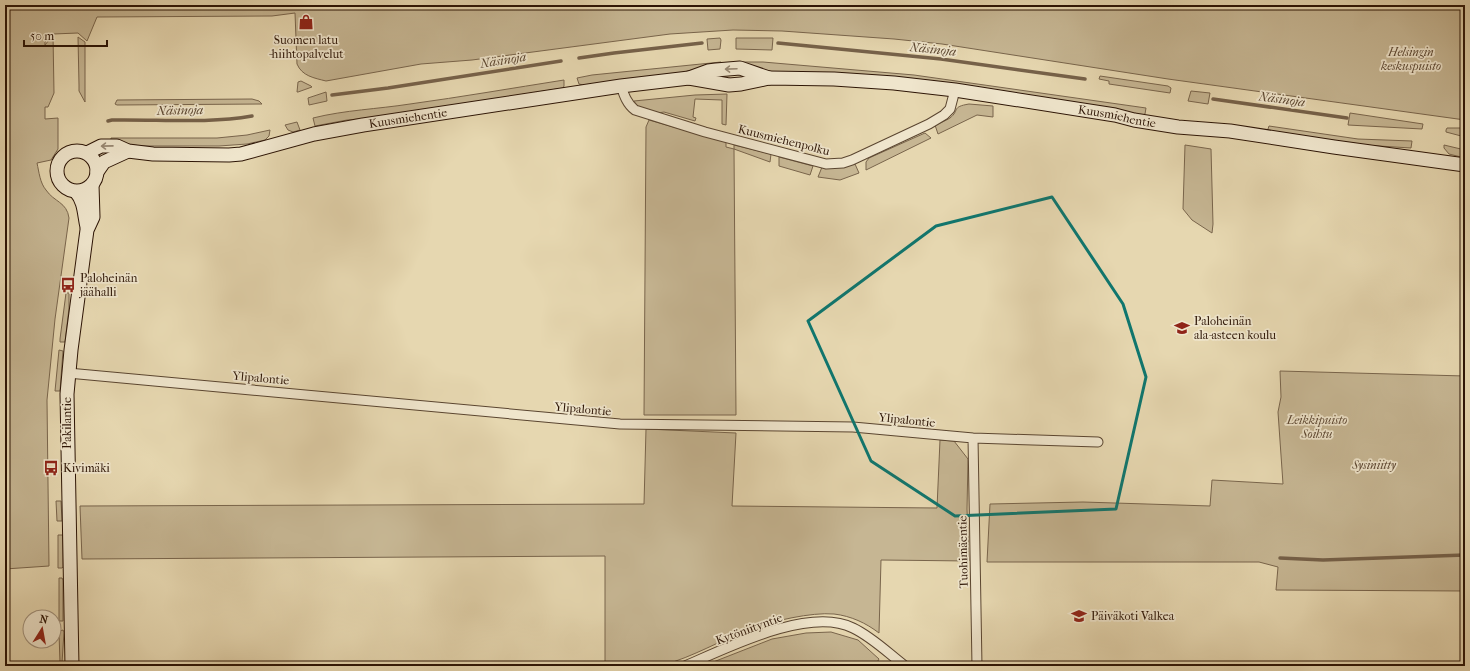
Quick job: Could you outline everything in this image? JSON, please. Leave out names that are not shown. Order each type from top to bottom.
[{"type":"main road","name":"Kuusmiehentie","points":[[87,153],[101,146],[117,146],[128,151],[160,154],[241,154],[314,134],[363,125],[621,86],[688,78],[708,71],[740,68],[769,78],[834,79],[955,90],[1115,115],[1134,120],[1178,127],[1230,131],[1465,165]]},
{"type":"main road","points":[[78,150],[87,153],[92,158],[96,164],[97,172],[96,178],[92,185],[82,191],[76,192],[65,188],[61,184],[58,179],[56,167],[62,156],[78,150]]},
{"type":"main road","name":"Kuusmiehentie","points":[[97,172],[104,162],[128,151]]},
{"type":"main road","name":"Pakilantie","points":[[87,230],[93,217],[92,185]]},
{"type":"main road","name":"Pakilantie","points":[[72,666],[68,373],[87,230],[84,205],[76,192]]},
{"type":"street","name":"Kuusmiehenpolku","points":[[621,86],[630,107],[642,113],[826,164],[843,163],[852,160],[939,118],[950,109],[955,90]]},
{"type":"street","name":"Ylipalontie","points":[[68,373],[620,424],[853,427],[973,438],[1098,442]]},
{"type":"street","name":"Tuohimäentie","points":[[973,438],[977,666]]},
{"type":"street","name":"Kytöniityntie","points":[[685,666],[758,635],[804,623],[829,622],[844,624],[863,633],[905,666]]},
{"type":"highlighted area","points":[[1052,197],[1123,304],[1146,377],[1116,509],[955,516],[871,461],[808,321],[936,226]]},
{"type":"green space","name":"Helsingin keskuspuisto","points":[[5,5],[1465,5],[1465,120],[1168,79],[942,44],[782,31],[733,30],[670,34],[472,60],[421,64],[326,81],[305,74],[297,64],[295,13],[272,16],[97,17],[87,41],[78,33],[53,34],[45,42],[45,45],[53,35],[54,93],[48,107],[45,107],[45,119],[58,118],[58,149],[51,160],[37,163],[42,184],[49,194],[63,205],[69,218],[55,319],[47,400],[49,566],[5,569]]},
{"type":"green space","points":[[78,37],[85,42],[85,102],[79,91]]},
{"type":"green space","points":[[720,38],[720,49],[708,50],[707,39]]},
{"type":"green space","points":[[736,38],[773,38],[772,50],[736,49]]},
{"type":"green space","points":[[721,62],[721,65],[708,66],[676,74],[583,85],[579,84],[577,78],[592,75]]},
{"type":"green space","points":[[734,62],[763,62],[914,75],[1146,108],[1145,114],[1140,116],[768,71],[735,64]]},
{"type":"green space","points":[[1100,76],[1168,86],[1171,88],[1170,93],[1109,84],[1109,81],[1099,79]]},
{"type":"green space","points":[[564,80],[563,88],[381,117],[347,120],[315,126],[313,118],[337,113],[398,106]]},
{"type":"green space","points":[[301,81],[312,87],[297,92],[298,82]]},
{"type":"green space","points":[[1191,91],[1210,93],[1208,104],[1188,101]]},
{"type":"green space","points":[[326,92],[327,101],[309,105],[308,98]]},
{"type":"green space","points":[[727,94],[726,125],[722,124],[722,100],[695,99],[693,117],[696,118],[695,121],[664,112],[658,113],[638,107],[634,101],[695,95]]},
{"type":"green space","points":[[252,99],[259,101],[262,104],[115,104],[117,100]]},
{"type":"green space","points":[[969,104],[993,106],[993,117],[977,115],[938,134],[935,125],[950,118],[960,106]]},
{"type":"green space","points":[[1350,113],[1423,124],[1422,129],[1348,125]]},
{"type":"green space","points":[[649,120],[726,142],[726,147],[734,149],[736,415],[644,415],[646,127]]},
{"type":"green space","points":[[297,122],[300,130],[293,132],[288,130],[285,125]]},
{"type":"green space","points":[[1269,126],[1358,139],[1412,141],[1411,148],[1363,145],[1267,132]]},
{"type":"green space","points":[[1447,128],[1465,128],[1465,137],[1446,132]]},
{"type":"green space","points":[[270,130],[269,136],[265,140],[247,144],[219,146],[141,146],[111,142],[111,138],[217,138],[247,135]]},
{"type":"green space","points":[[925,133],[931,138],[866,170],[866,162],[869,158]]},
{"type":"green space","points":[[734,145],[771,154],[770,162],[734,149]]},
{"type":"green space","points":[[1185,145],[1211,149],[1212,233],[1192,220],[1183,209]]},
{"type":"green space","points":[[1444,145],[1465,150],[1465,158],[1449,154],[1444,148]]},
{"type":"green space","points":[[779,157],[813,166],[810,175],[779,166]]},
{"type":"green space","points":[[855,164],[859,173],[840,180],[818,177],[822,167]]},
{"type":"green space","points":[[66,293],[69,293],[69,308],[65,342],[60,342],[60,339]]},
{"type":"green space","points":[[59,350],[63,351],[60,391],[55,391]]},
{"type":"green space","name":"Sysiniitty","points":[[1280,371],[1465,376],[1465,591],[1276,590],[1278,567],[1259,562],[987,562],[990,504],[1083,502],[1210,506],[1212,480],[1283,484],[1278,412],[1281,397]]},
{"type":"green space","points":[[646,429],[736,433],[732,506],[937,508],[940,440],[954,441],[968,459],[967,509],[969,561],[881,560],[879,633],[858,620],[846,616],[834,614],[814,614],[781,620],[750,629],[674,662],[657,666],[642,667],[605,666],[605,556],[82,559],[80,506],[644,504]]},
{"type":"green space","points":[[56,501],[61,501],[62,521],[57,521]]},
{"type":"green space","points":[[58,535],[63,535],[62,568],[58,568]]},
{"type":"green space","points":[[59,578],[62,578],[63,621],[62,609],[59,609]]},
{"type":"green space","points":[[62,630],[64,632],[62,663],[60,663],[60,649],[62,649]]},
{"type":"green space","points":[[831,632],[858,640],[879,659],[875,666],[703,666],[772,639],[806,633]]},
{"type":"waterway","name":"Näsinoja","points":[[579,58],[702,43]]},
{"type":"waterway","name":"Näsinoja","points":[[778,43],[941,59],[1085,79]]},
{"type":"waterway","name":"Näsinoja","points":[[332,95],[388,88],[561,61]]},
{"type":"waterway","name":"Näsinoja","points":[[1213,99],[1347,118]]},
{"type":"waterway","name":"Näsinoja","points":[[108,121],[200,121],[252,116]]},
{"type":"waterway","points":[[1280,558],[1323,560],[1465,555]]},
{"type":"place","name":"Suomen latu -hiihtopalvelut","points":[[306,22]]},
{"type":"place","name":"Paloheinän jäähalli","points":[[68,285]]},
{"type":"place","name":"Paloheinän ala-asteen koulu","points":[[1182,328]]},
{"type":"place","name":"Kivimäki","points":[[51,468]]},
{"type":"place","name":"Päiväkoti Valkea","points":[[1079,616]]},
{"type":"park label","name":"Leikkipuisto Soihtu","points":[[1317,427]]}]
